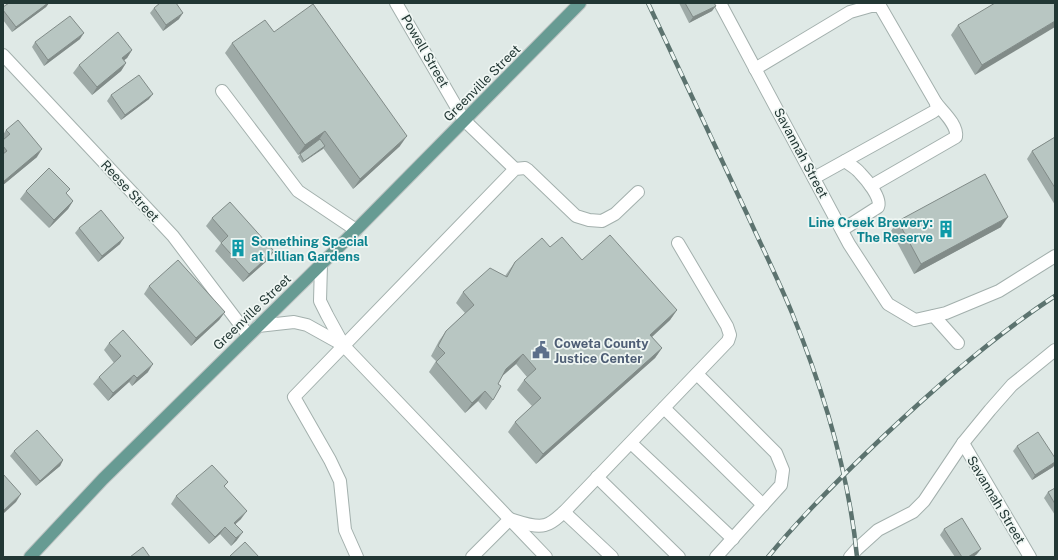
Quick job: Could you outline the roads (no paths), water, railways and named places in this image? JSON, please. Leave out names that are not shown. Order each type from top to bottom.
[{"type":"main road","name":"Greenville Street","points":[[30,557],[103,479],[356,230],[580,3]]},
{"type":"street","name":"Powell Street","points":[[396,3],[464,120],[515,169]]},
{"type":"street","name":"Savannah Street","points":[[720,3],[849,244],[888,304],[915,320],[946,313],[999,291],[1055,256]]},
{"type":"street","points":[[755,69],[850,12],[871,6],[880,6],[936,103],[952,122],[957,133],[956,137],[871,186]]},
{"type":"street","name":"Reese Street","points":[[3,55],[173,236],[248,335]]},
{"type":"street","points":[[222,91],[298,191],[356,230]]},
{"type":"street","points":[[814,178],[933,112],[937,109],[936,103]]},
{"type":"street","points":[[842,230],[879,205],[879,200],[871,186],[859,172],[845,161]]},
{"type":"street","points":[[357,557],[345,533],[340,482],[330,460],[294,397],[515,169],[525,168],[528,170],[576,216],[589,220],[602,220],[615,214],[638,192]]},
{"type":"street","points":[[510,519],[526,524],[545,525],[564,512],[728,341],[730,335],[726,326],[678,243]]},
{"type":"street","points":[[321,264],[320,301],[326,315],[344,346],[546,557]]},
{"type":"street","points":[[934,316],[958,343]]},
{"type":"street","points":[[258,326],[294,322],[307,325],[344,346]]},
{"type":"street","points":[[850,557],[878,530],[913,512],[924,501],[963,443],[1012,385],[1055,350]]},
{"type":"street","points":[[697,374],[776,453],[783,470],[781,485],[716,557]]},
{"type":"street","points":[[664,408],[763,505]]},
{"type":"street","points":[[631,443],[733,539]]},
{"type":"street","name":"Savannah Street","points":[[963,443],[1030,557]]},
{"type":"street","points":[[597,477],[679,557]]},
{"type":"street","points":[[564,512],[612,557]]},
{"type":"street","points":[[477,555],[510,519]]},
{"type":"railway","points":[[648,3],[776,275],[803,342],[824,402],[841,463],[848,495],[857,557]]},
{"type":"railway","points":[[768,557],[795,525],[825,494],[906,415],[1010,327],[1055,296]]},
{"type":"place","name":"Line Creek Brewery: The Reserve","points":[[946,229]]},
{"type":"place","name":"Something Special at Lillian Gardens","points":[[238,248]]},
{"type":"place","name":"Coweta County Justice Center","points":[[541,350]]}]
